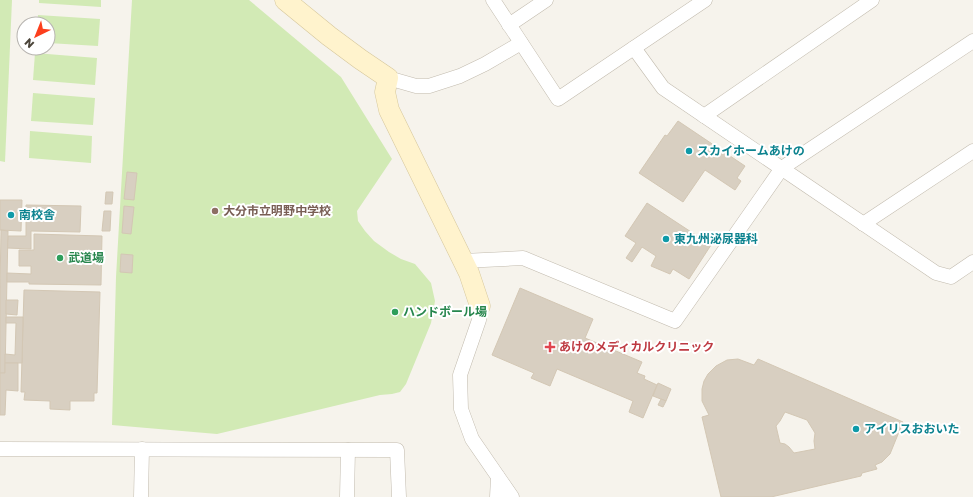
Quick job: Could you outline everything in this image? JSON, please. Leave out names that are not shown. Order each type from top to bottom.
[{"type":"street","points":[[285,0],[360,59],[388,78],[416,86],[429,86],[460,76],[485,64],[521,43]]},
{"type":"street","points":[[493,0],[558,99],[705,0]]},
{"type":"street","points":[[509,25],[546,0]]},
{"type":"street","points":[[704,116],[872,0]]},
{"type":"street","points":[[463,261],[523,258],[675,321],[782,168],[973,41]]},
{"type":"street","points":[[634,48],[663,88],[936,273],[951,277],[973,262]]},
{"type":"street","points":[[388,78],[385,92],[389,110],[469,273],[480,306],[479,320],[460,375],[461,409],[472,438],[512,497]]},
{"type":"street","points":[[863,224],[973,150]]},
{"type":"street","points":[[0,449],[397,450],[399,497]]},
{"type":"street","points":[[141,497],[142,449]]},
{"type":"street","points":[[347,497],[348,450]]},
{"type":"street","points":[[497,497],[498,477]]},
{"type":"green space","points":[[0,0],[12,0],[5,162],[0,161]]},
{"type":"green space","points":[[39,0],[101,0],[101,7],[39,3]]},
{"type":"green space","points":[[132,0],[249,0],[341,77],[392,159],[357,211],[358,221],[374,241],[401,259],[415,264],[431,283],[435,301],[431,323],[406,384],[400,392],[380,395],[217,434],[112,425],[116,277]]},
{"type":"green space","points":[[56,16],[100,19],[98,46],[56,43]]},
{"type":"green space","points":[[56,55],[97,58],[95,85],[33,80],[35,56],[56,56]]},
{"type":"green space","points":[[33,93],[95,98],[93,125],[31,121]]},
{"type":"green space","points":[[30,131],[92,136],[91,163],[29,158]]},
{"type":"building","name":"スカイホームあけの","points":[[678,121],[745,166],[737,178],[741,181],[735,190],[705,170],[683,202],[639,173],[665,135],[667,136]]},
{"type":"building","points":[[127,172],[137,173],[134,200],[124,199]]},
{"type":"building","points":[[106,192],[113,192],[112,204],[105,204]]},
{"type":"building","name":"南校舎","points":[[0,200],[22,200],[21,231],[0,230]]},
{"type":"building","name":"東九州泌尿器科","points":[[647,203],[711,245],[689,279],[673,269],[670,274],[651,266],[656,256],[642,247],[632,262],[626,258],[636,243],[625,236]]},
{"type":"building","points":[[26,205],[81,206],[80,232],[31,231],[31,249],[7,248],[8,236],[26,236]]},
{"type":"building","points":[[124,206],[134,207],[131,234],[122,233]]},
{"type":"building","points":[[104,211],[111,211],[110,231],[102,231]]},
{"type":"building","points":[[1,230],[8,231],[5,373],[0,373]]},
{"type":"building","name":"武道場","points":[[34,234],[102,236],[101,285],[29,284],[29,282],[7,282],[7,273],[31,274],[31,266],[19,266],[19,250],[34,250]]},
{"type":"building","points":[[121,254],[133,255],[132,273],[120,272]]},
{"type":"building","name":"あけのメディカルクリニック","points":[[520,288],[593,319],[585,338],[642,362],[637,373],[645,376],[644,379],[657,385],[643,418],[629,412],[633,401],[557,369],[550,386],[531,378],[534,373],[492,355]]},
{"type":"building","points":[[24,290],[100,292],[97,393],[94,393],[94,401],[70,401],[70,410],[50,409],[50,401],[24,400],[25,392],[21,392]]},
{"type":"building","points":[[6,300],[18,300],[17,315],[6,314]]},
{"type":"building","points":[[6,317],[23,317],[22,363],[5,363],[5,354],[15,355],[16,323],[6,323]]},
{"type":"building","name":"アイリスおおいた","points":[[738,359],[754,365],[758,359],[903,422],[890,454],[882,462],[875,465],[877,469],[862,473],[861,476],[771,497],[721,497],[702,417],[709,415],[702,401],[702,389],[708,374],[716,366],[727,360]],"holes":[[[785,412],[807,420],[815,433],[815,449],[794,453],[785,444],[780,443],[776,426]]]},
{"type":"building","points":[[5,363],[18,363],[18,391],[6,390],[5,415],[0,415],[0,373],[5,373]]},
{"type":"building","points":[[658,383],[671,389],[666,401],[653,396]]},
{"type":"building","points":[[661,399],[666,401],[663,407],[658,405]]},
{"type":"place","name":"スカイホームあけの","points":[[689,151]]},
{"type":"place","name":"大分市立明野中学校","points":[[215,211]]},
{"type":"place","name":"南校舎","points":[[11,215]]},
{"type":"place","name":"東九州泌尿器科","points":[[666,239]]},
{"type":"place","name":"武道場","points":[[60,258]]},
{"type":"place","name":"ハンドボール場","points":[[395,312]]},
{"type":"place","name":"あけのメディカルクリニック","points":[[550,347]]},
{"type":"place","name":"アイリスおおいた","points":[[856,429]]}]
